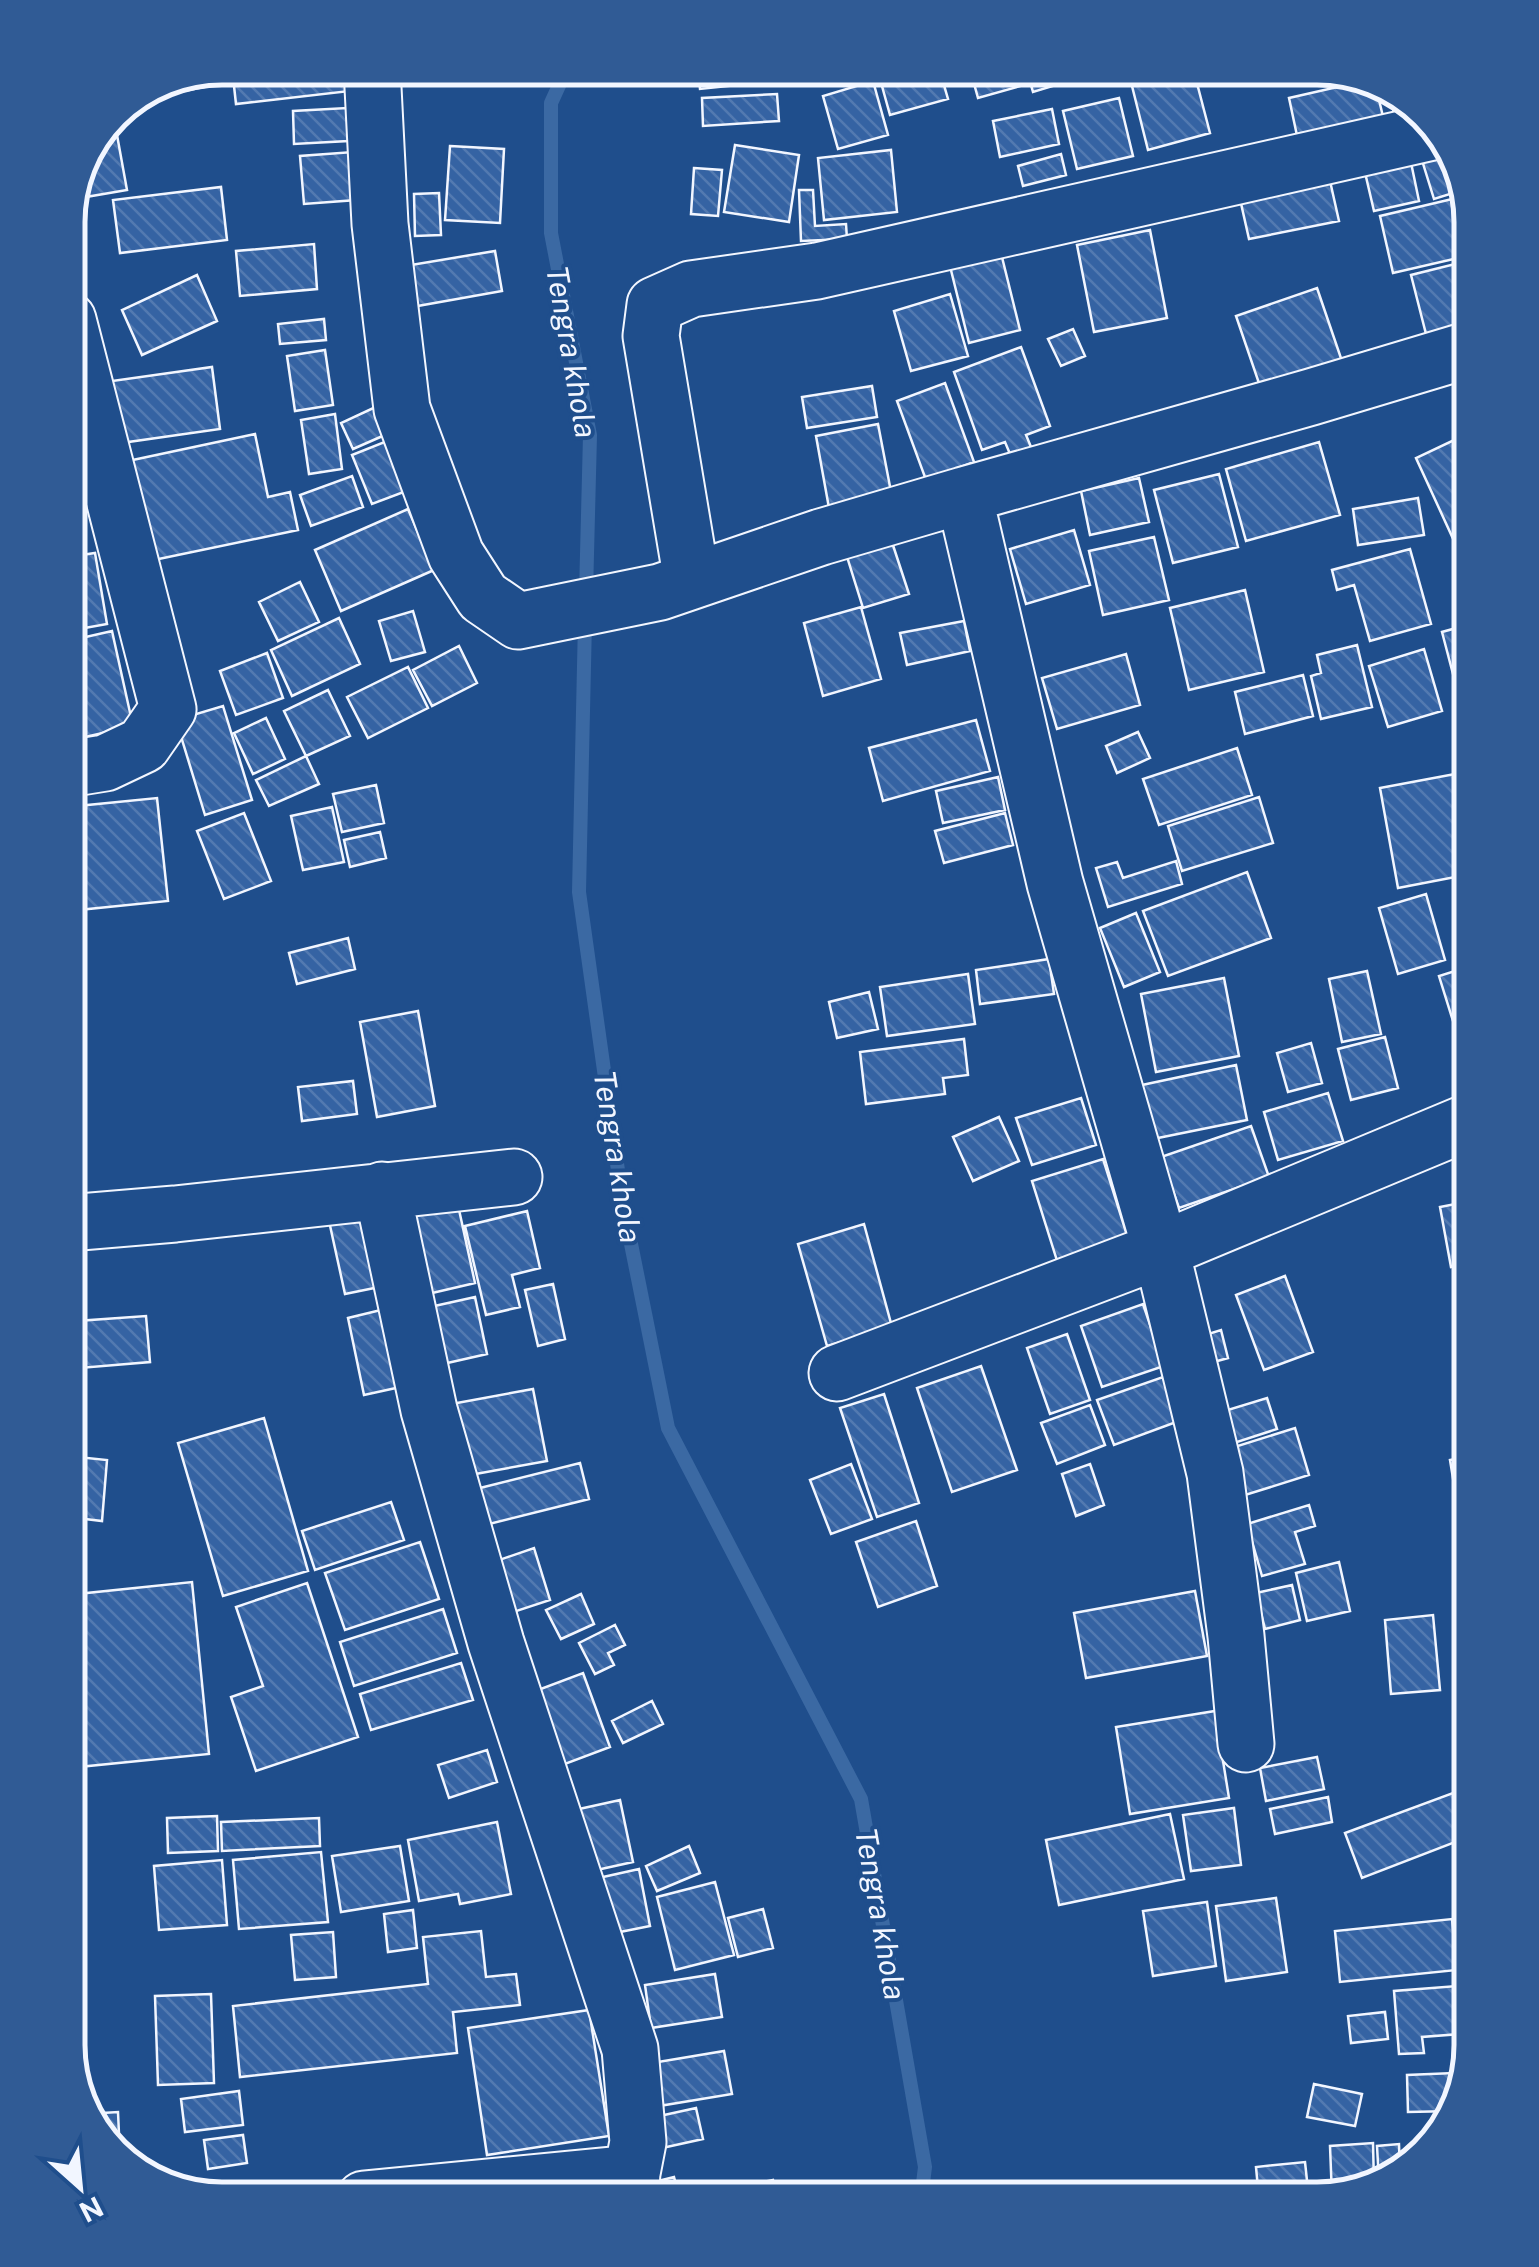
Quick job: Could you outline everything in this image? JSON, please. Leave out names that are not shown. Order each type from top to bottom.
[{"type":"street","points":[[373,85],[380,224],[402,408],[456,555],[483,596],[518,621],[676,586],[964,495],[1454,354]]},
{"type":"street","points":[[676,586],[650,336],[655,305],[690,289],[818,271],[1422,134]]},
{"type":"street","points":[[85,386],[168,709],[143,744],[106,763],[85,766]]},
{"type":"street","points":[[964,495],[1055,883],[1160,1250],[1215,1473],[1246,1744]]},
{"type":"street","points":[[837,1374],[1160,1250],[1454,1128]]},
{"type":"street","points":[[85,1222],[514,1177]]},
{"type":"street","points":[[382,1190],[428,1410],[496,1643],[630,2049],[638,2142],[632,2182]]},
{"type":"building","points":[[234,85],[349,85],[350,91],[236,104]]},
{"type":"building","points":[[700,85],[738,85],[700,89]]},
{"type":"building","points":[[860,85],[874,85],[888,135],[838,149],[823,96]]},
{"type":"building","points":[[882,85],[944,85],[948,99],[890,115]]},
{"type":"building","points":[[974,85],[1024,85],[978,98]]},
{"type":"building","points":[[1031,85],[1056,85],[1033,92]]},
{"type":"building","points":[[1132,85],[1197,85],[1210,133],[1148,150]]},
{"type":"building","points":[[1338,87],[1361,92],[1379,100],[1385,125],[1299,145],[1289,98]]},
{"type":"building","points":[[777,94],[779,121],[703,126],[702,98]]},
{"type":"building","points":[[1119,98],[1133,156],[1077,169],[1063,111]]},
{"type":"building","points":[[347,108],[348,141],[294,144],[293,111]]},
{"type":"building","points":[[1393,108],[1416,127],[1399,132]]},
{"type":"building","points":[[1052,109],[1059,144],[1000,157],[993,121]]},
{"type":"building","points":[[117,135],[127,190],[88,197],[95,170]]},
{"type":"building","points":[[735,145],[799,155],[789,222],[724,212]]},
{"type":"building","points":[[450,146],[504,149],[500,223],[445,220]]},
{"type":"building","points":[[891,150],[897,212],[824,220],[818,158]]},
{"type":"building","points":[[353,152],[356,200],[304,204],[300,156]]},
{"type":"building","points":[[1436,152],[1451,194],[1434,199],[1421,157]]},
{"type":"building","points":[[1409,153],[1419,201],[1374,211],[1363,164]]},
{"type":"building","points":[[1061,154],[1066,175],[1023,186],[1018,166]]},
{"type":"building","points":[[694,168],[722,170],[718,216],[691,214]]},
{"type":"building","points":[[1328,172],[1339,221],[1249,239],[1238,190]]},
{"type":"building","points":[[221,187],[227,240],[120,253],[113,200]]},
{"type":"building","points":[[799,190],[813,190],[815,226],[846,224],[847,239],[801,241]]},
{"type":"building","points":[[439,193],[441,235],[415,236],[414,194]]},
{"type":"building","points":[[1452,199],[1454,259],[1393,273],[1380,216]]},
{"type":"building","points":[[1150,230],[1167,318],[1094,332],[1077,245]]},
{"type":"building","points":[[314,244],[317,289],[240,296],[236,251]]},
{"type":"building","points":[[999,245],[1020,330],[969,343],[948,258]]},
{"type":"building","points":[[495,251],[502,291],[412,307],[405,266]]},
{"type":"building","points":[[1454,264],[1454,327],[1426,334],[1411,275]]},
{"type":"building","points":[[197,275],[217,321],[142,355],[122,310]]},
{"type":"building","points":[[1317,288],[1344,367],[1263,395],[1236,316]]},
{"type":"building","points":[[950,294],[968,356],[911,371],[894,311]]},
{"type":"building","points":[[324,319],[326,340],[280,344],[278,324]]},
{"type":"building","points":[[1073,329],[1085,356],[1061,366],[1048,339]]},
{"type":"building","points":[[1021,347],[1050,426],[1026,435],[1031,447],[1010,454],[1005,442],[982,450],[954,372]]},
{"type":"building","points":[[325,350],[333,405],[295,411],[287,356]]},
{"type":"building","points":[[212,367],[220,429],[121,443],[112,381]]},
{"type":"building","points":[[945,383],[974,462],[926,480],[897,401]]},
{"type":"building","points":[[872,386],[877,417],[807,428],[802,397]]},
{"type":"building","points":[[382,404],[394,431],[353,449],[341,423]]},
{"type":"building","points":[[335,414],[342,469],[309,474],[301,420]]},
{"type":"building","points":[[878,424],[892,497],[829,508],[816,436]]},
{"type":"building","points":[[255,434],[268,497],[290,492],[298,530],[149,561],[128,461]]},
{"type":"building","points":[[397,437],[417,487],[372,504],[352,455]]},
{"type":"building","points":[[1454,440],[1454,541],[1416,458]]},
{"type":"building","points":[[1319,442],[1340,515],[1246,541],[1226,469]]},
{"type":"building","points":[[1219,474],[1238,547],[1173,563],[1154,490]]},
{"type":"building","points":[[352,476],[363,507],[311,526],[300,495]]},
{"type":"building","points":[[1139,478],[1149,522],[1090,535],[1081,491]]},
{"type":"building","points":[[1418,498],[1424,535],[1358,545],[1353,509]]},
{"type":"building","points":[[408,509],[434,570],[341,611],[315,550]]},
{"type":"building","points":[[1074,530],[1090,585],[1026,604],[1010,549]]},
{"type":"building","points":[[889,533],[909,594],[863,608],[844,547]]},
{"type":"building","points":[[1154,537],[1169,600],[1103,615],[1089,551]]},
{"type":"building","points":[[1410,549],[1431,624],[1370,641],[1354,585],[1337,590],[1332,570]]},
{"type":"building","points":[[95,553],[107,624],[85,628],[85,554]]},
{"type":"building","points":[[300,582],[319,622],[278,641],[259,602]]},
{"type":"building","points":[[1245,590],[1264,672],[1189,690],[1170,608]]},
{"type":"building","points":[[861,607],[881,679],[823,696],[804,623]]},
{"type":"building","points":[[413,611],[425,652],[391,661],[379,621]]},
{"type":"building","points":[[339,618],[360,664],[292,696],[271,650]]},
{"type":"building","points":[[964,621],[970,651],[907,665],[900,633]]},
{"type":"building","points":[[1454,629],[1454,678],[1442,632]]},
{"type":"building","points":[[112,631],[133,726],[85,737],[85,637]]},
{"type":"building","points":[[1357,645],[1372,707],[1321,719],[1311,676],[1321,673],[1317,655]]},
{"type":"building","points":[[459,646],[477,683],[432,706],[413,670]]},
{"type":"building","points":[[1424,649],[1442,711],[1388,727],[1369,666]]},
{"type":"building","points":[[267,653],[283,698],[236,715],[220,671]]},
{"type":"building","points":[[1126,654],[1140,705],[1057,729],[1042,678]]},
{"type":"building","points":[[408,667],[428,708],[368,738],[347,697]]},
{"type":"building","points":[[1303,675],[1313,716],[1245,734],[1235,692]]},
{"type":"building","points":[[328,690],[350,736],[306,756],[284,711]]},
{"type":"building","points":[[223,706],[252,800],[205,815],[176,720]]},
{"type":"building","points":[[266,718],[285,759],[253,774],[234,733]]},
{"type":"building","points":[[976,720],[990,771],[883,801],[869,748]]},
{"type":"building","points":[[1138,732],[1150,758],[1117,773],[1106,746]]},
{"type":"building","points":[[1237,748],[1252,795],[1159,825],[1143,779]]},
{"type":"building","points":[[306,756],[319,784],[269,806],[256,780]]},
{"type":"building","points":[[1454,774],[1454,877],[1398,888],[1380,788]]},
{"type":"building","points":[[998,777],[1005,810],[943,823],[936,791]]},
{"type":"building","points":[[376,785],[384,823],[342,832],[333,794]]},
{"type":"building","points":[[1259,797],[1273,843],[1182,871],[1168,826]]},
{"type":"building","points":[[157,798],[168,901],[85,909],[85,805]]},
{"type":"building","points":[[332,807],[344,862],[303,870],[291,816]]},
{"type":"building","points":[[244,813],[271,881],[224,899],[197,831]]},
{"type":"building","points":[[1005,813],[1013,845],[944,863],[935,831]]},
{"type":"building","points":[[380,832],[386,858],[350,867],[344,840]]},
{"type":"building","points":[[1176,861],[1182,884],[1108,907],[1096,868],[1117,862],[1123,878]]},
{"type":"building","points":[[1247,872],[1271,938],[1168,976],[1143,911]]},
{"type":"building","points":[[1426,894],[1445,960],[1398,974],[1379,908]]},
{"type":"building","points":[[1136,913],[1160,972],[1124,987],[1100,928]]},
{"type":"building","points":[[348,938],[355,969],[297,984],[289,953]]},
{"type":"building","points":[[1049,959],[1054,994],[980,1004],[976,970]]},
{"type":"building","points":[[1367,971],[1381,1034],[1342,1042],[1329,979]]},
{"type":"building","points":[[1454,971],[1454,1024],[1439,976]]},
{"type":"building","points":[[968,974],[975,1024],[887,1036],[880,987]]},
{"type":"building","points":[[1224,978],[1239,1056],[1156,1072],[1141,994]]},
{"type":"building","points":[[869,992],[878,1029],[837,1038],[829,1002]]},
{"type":"building","points":[[418,1011],[435,1106],[377,1117],[360,1022]]},
{"type":"building","points":[[1385,1037],[1398,1088],[1351,1100],[1338,1049]]},
{"type":"building","points":[[964,1039],[968,1075],[943,1078],[945,1094],[866,1104],[860,1052]]},
{"type":"building","points":[[1311,1043],[1322,1083],[1288,1092],[1277,1053]]},
{"type":"building","points":[[1236,1065],[1247,1120],[1153,1139],[1142,1085]]},
{"type":"building","points":[[353,1081],[357,1114],[302,1121],[298,1087]]},
{"type":"building","points":[[1328,1093],[1343,1141],[1278,1160],[1264,1112]]},
{"type":"building","points":[[1081,1098],[1096,1145],[1032,1165],[1016,1118]]},
{"type":"building","points":[[999,1117],[1019,1161],[973,1181],[953,1137]]},
{"type":"building","points":[[1251,1126],[1269,1177],[1179,1208],[1161,1157]]},
{"type":"building","points":[[1103,1159],[1130,1245],[1059,1267],[1032,1181]]},
{"type":"building","points":[[456,1196],[475,1283],[428,1294],[409,1206]]},
{"type":"building","points":[[1454,1204],[1454,1266],[1451,1267],[1440,1207]]},
{"type":"building","points":[[527,1211],[540,1268],[512,1275],[520,1307],[486,1315],[465,1226]]},
{"type":"building","points":[[374,1212],[389,1285],[345,1294],[329,1221]]},
{"type":"building","points":[[864,1224],[892,1327],[827,1346],[798,1244]]},
{"type":"building","points":[[1285,1276],[1313,1352],[1264,1370],[1236,1295]]},
{"type":"building","points":[[553,1284],[565,1339],[538,1346],[525,1290]]},
{"type":"building","points":[[475,1297],[487,1354],[443,1364],[430,1307]]},
{"type":"building","points":[[1143,1304],[1164,1366],[1102,1387],[1081,1326]]},
{"type":"building","points":[[389,1308],[405,1386],[364,1395],[348,1318]]},
{"type":"building","points":[[146,1316],[150,1362],[85,1368],[85,1320]]},
{"type":"building","points":[[1221,1330],[1228,1358],[1203,1365],[1195,1338]]},
{"type":"building","points":[[1067,1334],[1090,1400],[1050,1414],[1027,1348]]},
{"type":"building","points":[[981,1366],[1017,1470],[952,1492],[917,1388]]},
{"type":"building","points":[[1163,1377],[1179,1421],[1114,1445],[1097,1400]]},
{"type":"building","points":[[533,1389],[547,1461],[459,1477],[446,1405]]},
{"type":"building","points":[[884,1394],[919,1503],[877,1517],[840,1408]]},
{"type":"building","points":[[1267,1398],[1277,1429],[1231,1444],[1221,1412]]},
{"type":"building","points":[[1090,1405],[1105,1445],[1057,1464],[1041,1423]]},
{"type":"building","points":[[264,1418],[308,1571],[223,1596],[178,1443]]},
{"type":"building","points":[[1295,1428],[1309,1475],[1242,1496],[1228,1449]]},
{"type":"building","points":[[85,1458],[107,1460],[102,1521],[85,1519]]},
{"type":"building","points":[[580,1463],[589,1499],[477,1527],[468,1491]]},
{"type":"building","points":[[851,1464],[872,1519],[831,1534],[810,1480]]},
{"type":"building","points":[[1090,1464],[1104,1505],[1076,1516],[1062,1474]]},
{"type":"building","points":[[391,1502],[404,1540],[315,1570],[302,1531]]},
{"type":"building","points":[[1309,1505],[1315,1526],[1295,1532],[1305,1564],[1262,1576],[1247,1524]]},
{"type":"building","points":[[916,1521],[937,1586],[878,1607],[856,1542]]},
{"type":"building","points":[[420,1542],[439,1599],[345,1630],[325,1573]]},
{"type":"building","points":[[534,1548],[550,1600],[495,1618],[479,1567]]},
{"type":"building","points":[[1339,1562],[1350,1611],[1307,1621],[1296,1573]]},
{"type":"building","points":[[192,1582],[209,1754],[85,1766],[85,1593]]},
{"type":"building","points":[[307,1583],[358,1737],[256,1771],[231,1697],[263,1686],[236,1607]]},
{"type":"building","points":[[1292,1585],[1300,1620],[1265,1629],[1256,1593]]},
{"type":"building","points":[[1195,1591],[1207,1656],[1086,1678],[1074,1613]]},
{"type":"building","points":[[581,1594],[594,1624],[561,1639],[546,1610]]},
{"type":"building","points":[[443,1609],[457,1653],[354,1686],[340,1642]]},
{"type":"building","points":[[1433,1615],[1440,1690],[1391,1694],[1385,1620]]},
{"type":"building","points":[[615,1625],[625,1645],[608,1653],[614,1665],[595,1674],[579,1643]]},
{"type":"building","points":[[461,1663],[473,1700],[371,1730],[360,1694]]},
{"type":"building","points":[[583,1673],[610,1747],[557,1767],[530,1693]]},
{"type":"building","points":[[652,1701],[663,1724],[623,1743],[612,1721]]},
{"type":"building","points":[[1215,1711],[1229,1798],[1130,1814],[1116,1727]]},
{"type":"building","points":[[487,1750],[497,1782],[449,1798],[438,1765]]},
{"type":"building","points":[[1317,1757],[1324,1789],[1266,1801],[1260,1768]]},
{"type":"building","points":[[1454,1793],[1454,1843],[1362,1878],[1345,1833]]},
{"type":"building","points":[[1328,1797],[1332,1822],[1275,1834],[1270,1809]]},
{"type":"building","points":[[620,1800],[633,1862],[583,1873],[570,1811]]},
{"type":"building","points":[[1234,1808],[1241,1865],[1191,1871],[1183,1815]]},
{"type":"building","points":[[1170,1814],[1184,1879],[1059,1905],[1046,1840]]},
{"type":"building","points":[[217,1816],[218,1851],[168,1853],[167,1818]]},
{"type":"building","points":[[319,1818],[320,1846],[222,1851],[221,1822]]},
{"type":"building","points":[[497,1822],[511,1894],[460,1904],[458,1894],[419,1901],[408,1840]]},
{"type":"building","points":[[400,1846],[409,1901],[341,1912],[332,1856]]},
{"type":"building","points":[[689,1846],[700,1873],[657,1891],[646,1866]]},
{"type":"building","points":[[321,1852],[328,1922],[239,1929],[233,1860]]},
{"type":"building","points":[[222,1860],[227,1925],[159,1930],[154,1866]]},
{"type":"building","points":[[639,1869],[650,1926],[605,1935],[594,1879]]},
{"type":"building","points":[[715,1882],[734,1955],[675,1970],[657,1897]]},
{"type":"building","points":[[1276,1898],[1287,1972],[1226,1981],[1216,1906]]},
{"type":"building","points":[[1207,1902],[1216,1966],[1153,1976],[1143,1911]]},
{"type":"building","points":[[763,1909],[773,1948],[738,1957],[728,1918]]},
{"type":"building","points":[[413,1910],[417,1948],[388,1952],[384,1914]]},
{"type":"building","points":[[1452,1919],[1454,1970],[1340,1982],[1335,1931]]},
{"type":"building","points":[[481,1931],[486,1977],[516,1974],[520,2005],[453,2012],[457,2053],[240,2077],[233,2006],[428,1984],[423,1937]]},
{"type":"building","points":[[333,1932],[336,1977],[295,1980],[291,1935]]},
{"type":"building","points":[[715,1974],[722,2017],[651,2028],[645,1985]]},
{"type":"building","points":[[1454,1986],[1454,2034],[1422,2037],[1424,2053],[1399,2054],[1394,1991]]},
{"type":"building","points":[[211,1994],[214,2083],[158,2085],[155,1996]]},
{"type":"building","points":[[589,2010],[609,2136],[487,2155],[468,2028]]},
{"type":"building","points":[[1385,2012],[1388,2039],[1351,2043],[1348,2016]]},
{"type":"building","points":[[724,2051],[732,2094],[647,2108],[640,2065]]},
{"type":"building","points":[[1451,2073],[1437,2111],[1408,2112],[1407,2075]]},
{"type":"building","points":[[1314,2084],[1362,2094],[1355,2126],[1307,2117]]},
{"type":"building","points":[[239,2091],[243,2125],[185,2132],[181,2099]]},
{"type":"building","points":[[696,2108],[703,2139],[653,2150],[646,2119]]},
{"type":"building","points":[[118,2112],[119,2135],[113,2128],[103,2114]]},
{"type":"building","points":[[243,2135],[247,2163],[208,2169],[204,2140]]},
{"type":"building","points":[[1373,2143],[1374,2170],[1331,2181],[1330,2146]]},
{"type":"building","points":[[1399,2144],[1399,2154],[1378,2168],[1377,2146]]},
{"type":"building","points":[[1305,2162],[1307,2182],[1257,2182],[1256,2167]]},
{"type":"waterway","name":"Tengra khola","points":[[559,85],[551,103],[551,233],[590,435],[586,594]]},
{"type":"waterway","name":"Tengra khola","points":[[585,621],[579,892],[622,1199],[668,1428],[861,1799],[925,2167],[923,2182]]}]
